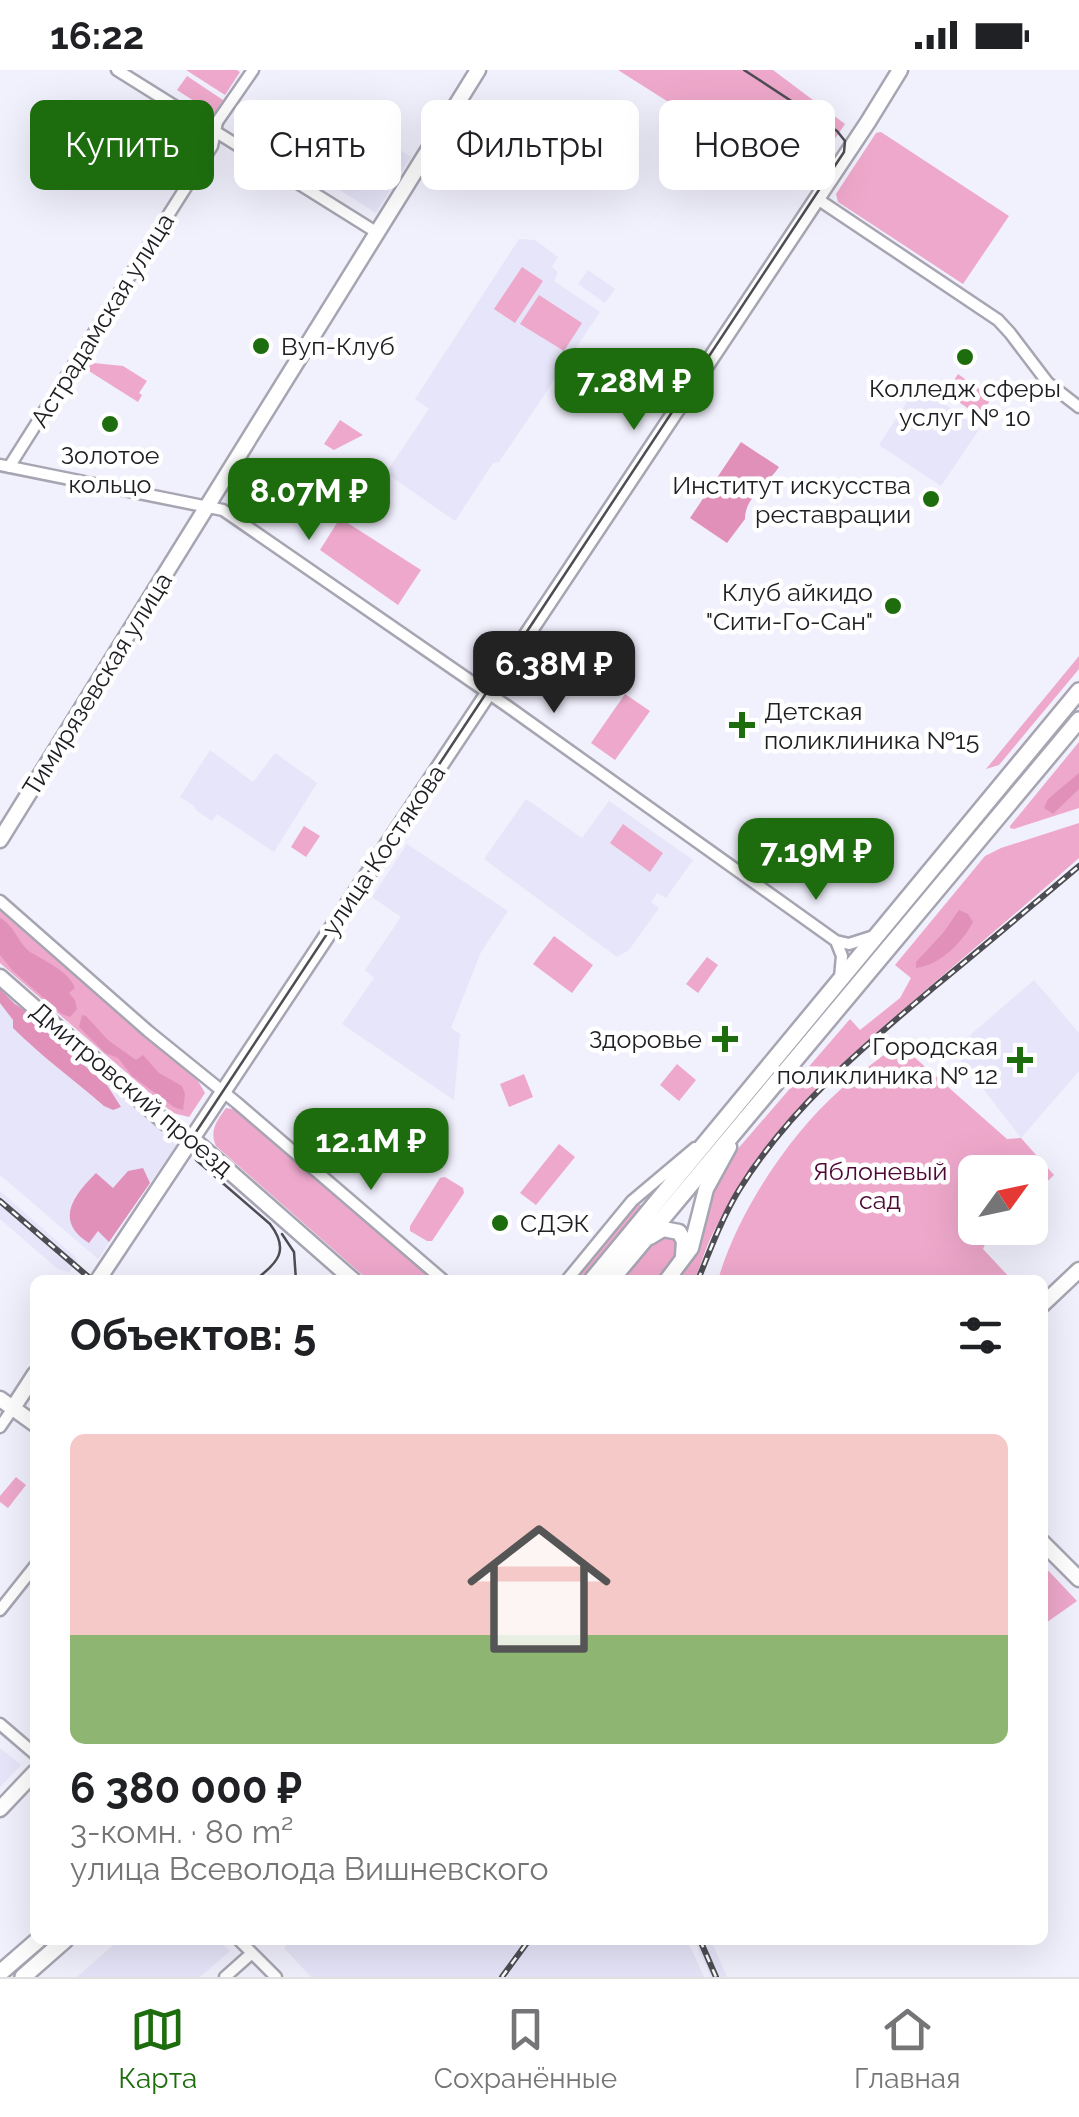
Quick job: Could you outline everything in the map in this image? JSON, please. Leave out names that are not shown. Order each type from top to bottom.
[{"type":"main road","name":"Тимирязевская улица","points":[[0,840],[478,70]]},
{"type":"main road","name":"улица Костякова","points":[[101,1275],[900,70]]},
{"type":"main road","points":[[596,1275],[1079,691]]},
{"type":"main road","points":[[615,1275],[1079,720]]},
{"type":"main road","name":"Дмитровский проезд","points":[[0,977],[347,1275]]},
{"type":"main road","points":[[671,1275],[694,1238],[706,1188],[738,1131]]},
{"type":"main road","points":[[638,1247],[663,1228],[675,1230],[684,1241],[682,1259]]},
{"type":"main road","points":[[1048,1300],[1079,1270]]},
{"type":"main road","points":[[14,1408],[30,1382]]},
{"type":"main road","points":[[0,1399],[30,1420]]},
{"type":"main road","points":[[1048,1548],[1079,1580]]},
{"type":"main road","points":[[0,1809],[30,1777]]},
{"type":"main road","points":[[0,1973],[32,1945]]},
{"type":"main road","points":[[23,1977],[59,1945]]},
{"type":"street","points":[[118,70],[376,232]]},
{"type":"street","name":"Астрадамская улица","points":[[5,466],[212,146],[217,122],[253,70]]},
{"type":"street","points":[[816,198],[998,320],[1048,383],[1079,407]]},
{"type":"street","points":[[5,466],[226,512],[488,692],[836,942],[842,956],[840,978]]},
{"type":"street","points":[[0,901],[436,1275]]},
{"type":"street","points":[[836,942],[872,940]]},
{"type":"street","points":[[872,940],[866,950],[868,956],[876,960],[883,956]]},
{"type":"street","points":[[571,1275],[632,1201],[710,1136]]},
{"type":"street","points":[[0,1427],[14,1408]]},
{"type":"street","points":[[0,1610],[30,1572]]},
{"type":"street","points":[[0,1724],[30,1750]]},
{"type":"street","points":[[244,1945],[276,1977]]},
{"type":"street","points":[[225,1977],[252,1953]]},
{"type":"shaded area","points":[[401,151],[411,157],[401,173]]},
{"type":"shaded area","points":[[340,190],[390,190],[376,213]]},
{"type":"shaded area","points":[[519,239],[535,240],[558,257],[552,267],[558,272],[554,281],[600,312],[455,521],[386,473],[429,409],[415,399]]},
{"type":"shaded area","points":[[588,270],[615,289],[605,303],[578,284]]},
{"type":"shaded area","points":[[917,386],[980,428],[941,486],[879,445]]},
{"type":"shaded area","points":[[741,442],[779,467],[753,498],[745,519],[727,543],[690,518]]},
{"type":"shaded area","points":[[210,750],[253,782],[275,753],[317,783],[274,852],[217,814],[212,821],[180,797]]},
{"type":"shaded area","points":[[1079,773],[1079,789],[1053,814],[1044,808],[1048,799]]},
{"type":"shaded area","points":[[526,799],[582,838],[609,801],[693,860],[666,898],[657,893],[651,902],[659,908],[629,950],[617,957],[484,859]]},
{"type":"shaded area","points":[[407,844],[508,911],[481,952],[451,1028],[460,1034],[454,1100],[342,1024],[374,978],[365,970],[401,917],[372,897]]},
{"type":"shaded area","points":[[959,910],[973,922],[963,938],[942,958],[916,968],[916,962]]},
{"type":"shaded area","points":[[0,918],[27,950],[72,982],[75,988],[69,993],[77,1009],[70,1017],[13,971],[0,955]]},
{"type":"shaded area","name":"Городская поликлиника № 12","points":[[1034,980],[1079,1033],[1079,1071],[1021,1138],[953,1050]]},
{"type":"shaded area","points":[[0,989],[77,1054],[107,1085],[121,1107],[113,1110],[104,1106],[13,1028],[13,1020],[0,1003]]},
{"type":"shaded area","points":[[0,991],[176,1145],[98,1259],[0,1175]]},
{"type":"shaded area","points":[[82,1015],[136,1060],[143,1055],[159,1073],[182,1086],[183,1110],[132,1076],[118,1058],[105,1053],[79,1027]]},
{"type":"shaded area","points":[[143,1168],[150,1183],[109,1242],[98,1231],[89,1243],[78,1235],[72,1226],[71,1208],[96,1173],[113,1188],[128,1171]]},
{"type":"shaded area","points":[[0,1191],[74,1256],[78,1262],[69,1272],[58,1269],[0,1219]]},
{"type":"shaded area","points":[[0,1748],[21,1765],[0,1787]]},
{"type":"shaded area","points":[[113,1945],[223,1945],[230,1951],[200,1977],[77,1977]]},
{"type":"shaded area","points":[[689,1945],[704,1977],[311,1977],[284,1948]]},
{"type":"shaded area","points":[[696,1945],[713,1945],[727,1977],[711,1977]]},
{"type":"green space","points":[[186,70],[237,70],[240,72],[225,95]]},
{"type":"green space","points":[[618,70],[773,70],[813,100],[665,100]]},
{"type":"green space","points":[[187,76],[223,100],[214,114],[214,100],[192,100],[177,90]]},
{"type":"green space","points":[[835,116],[845,124],[835,139]]},
{"type":"green space","points":[[881,132],[1009,216],[963,284],[838,202],[836,194],[876,133]]},
{"type":"green space","points":[[522,267],[543,281],[515,323],[494,309]]},
{"type":"green space","points":[[539,295],[582,323],[564,351],[520,324]]},
{"type":"green space","points":[[84,362],[123,366],[147,381],[138,402],[81,366]]},
{"type":"green space","points":[[958,374],[992,398],[979,416],[946,393]]},
{"type":"green space","points":[[340,420],[363,435],[334,450],[324,444]]},
{"type":"green space","points":[[340,518],[421,570],[398,605],[320,550]]},
{"type":"green space","points":[[1079,656],[1079,669],[999,765],[986,769]]},
{"type":"green space","points":[[625,694],[650,711],[615,760],[591,743]]},
{"type":"green space","points":[[1079,742],[1079,808],[1010,828],[1010,826]]},
{"type":"green space","points":[[1079,823],[1079,858],[903,1010],[812,1096],[735,1194],[711,1237],[697,1275],[679,1275],[693,1255],[719,1174],[730,1158],[850,1019],[860,1030],[900,998],[911,978],[895,965],[985,856]]},
{"type":"green space","points":[[623,824],[663,853],[650,872],[610,843]]},
{"type":"green space","points":[[304,826],[320,836],[306,857],[291,847]]},
{"type":"green space","points":[[0,908],[198,1081],[205,1093],[189,1117],[173,1113],[0,963]]},
{"type":"green space","points":[[554,936],[593,965],[572,993],[533,964]]},
{"type":"green space","points":[[707,957],[718,965],[698,993],[686,984]]},
{"type":"green space","name":"Яблоневый сад","points":[[896,1046],[905,1049],[1007,1139],[1021,1138],[1036,1155],[958,1155],[958,1245],[985,1245],[983,1249],[1007,1275],[720,1275],[738,1229],[767,1178],[802,1130],[840,1090]]},
{"type":"green space","points":[[677,1064],[696,1080],[679,1101],[660,1085]]},
{"type":"green space","points":[[524,1074],[533,1097],[509,1107],[500,1084]]},
{"type":"green space","points":[[226,1108],[239,1110],[428,1275],[362,1275],[216,1146],[217,1122]]},
{"type":"green space","points":[[559,1144],[575,1157],[536,1205],[520,1193]]},
{"type":"green space","points":[[440,1178],[463,1188],[464,1193],[432,1241],[427,1241],[410,1231],[410,1226]]},
{"type":"green space","points":[[636,1204],[641,1205],[642,1210],[588,1275],[575,1275]]},
{"type":"green space","points":[[674,1233],[680,1249],[662,1275],[624,1275],[659,1234]]},
{"type":"green space","points":[[16,1477],[26,1485],[8,1508],[0,1502],[0,1496]]},
{"type":"green space","points":[[1048,1570],[1077,1601],[1048,1621]]},
{"type":"tram line","points":[[261,1275],[279,1255],[276,1233],[196,1160],[194,1135],[844,152],[845,141],[837,131],[744,70]]},
{"type":"tram line","points":[[282,1234],[294,1252],[296,1275]]},
{"type":"railway","points":[[700,1275],[739,1190],[803,1107],[880,1034],[1079,866]]},
{"type":"railway","points":[[0,1201],[86,1275]]},
{"type":"railway","points":[[502,1977],[525,1945]]},
{"type":"railway","points":[[702,1945],[716,1977]]},
{"type":"place","name":"Вуп-Клуб","points":[[261,346]]},
{"type":"place","name":"Колледж сферы услуг № 10","points":[[965,357]]},
{"type":"place","name":"Золотое кольцо","points":[[110,424]]},
{"type":"place","name":"Институт искусства реставрации","points":[[931,499]]},
{"type":"place","name":"Клуб айкидо \"Сити-Го-Сан\"","points":[[893,606]]},
{"type":"place","name":"Детская поликлиника №15","points":[[742,725]]},
{"type":"place","name":"Здоровье","points":[[725,1039]]},
{"type":"place","name":"Городская поликлиника № 12","points":[[1020,1060]]},
{"type":"place","name":"СДЭК","points":[[500,1223]]}]
